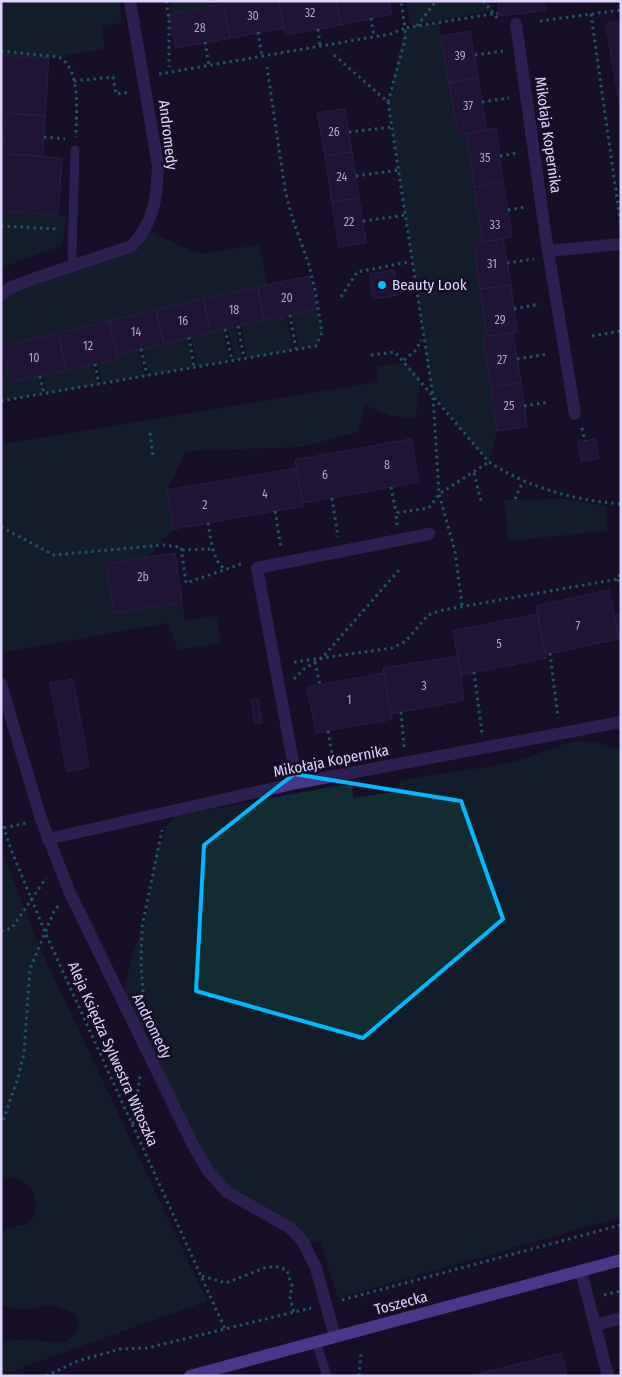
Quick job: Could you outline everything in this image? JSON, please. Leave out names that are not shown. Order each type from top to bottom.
[{"type":"main road","name":"Toszecka","points":[[190,1376],[621,1260]]},
{"type":"street","name":"Andromedy","points":[[1,295],[9,288],[132,246],[143,234],[152,216],[157,193],[158,166],[130,1]]},
{"type":"street","name":"Mikołaja Kopernika","points":[[516,24],[548,252],[575,414]]},
{"type":"street","points":[[548,252],[621,244]]},
{"type":"street","points":[[296,783],[257,568],[429,534]]},
{"type":"street","name":"Andromedy","points":[[1,684],[48,838],[70,893],[198,1154],[208,1171],[226,1192],[290,1228],[302,1240],[316,1268],[335,1337]]},
{"type":"street","name":"Mikołaja Kopernika","points":[[48,838],[296,783],[621,722]]},
{"type":"street","points":[[582,1271],[608,1376]]},
{"type":"street","points":[[596,1325],[621,1318]]},
{"type":"lane","points":[[72,257],[75,150]]},
{"type":"lane","points":[[316,1342],[327,1376]]},
{"type":"path","points":[[166,1],[170,26],[169,67]]},
{"type":"path","points":[[401,1],[406,40],[388,102],[433,396],[439,494],[455,551],[462,605]]},
{"type":"path","points":[[417,27],[436,1]]},
{"type":"path","points":[[484,1],[496,13],[498,19]]},
{"type":"path","points":[[540,21],[621,10]]},
{"type":"path","points":[[169,73],[390,34],[405,28],[496,13]]},
{"type":"path","points":[[591,14],[621,227]]},
{"type":"path","points":[[371,18],[374,37]]},
{"type":"path","points":[[318,29],[320,46]]},
{"type":"path","points":[[258,32],[262,57]]},
{"type":"path","points":[[205,42],[209,66]]},
{"type":"path","points":[[1,51],[59,57],[67,64],[74,81],[77,98],[76,139],[44,137]]},
{"type":"path","points":[[475,56],[503,51]]},
{"type":"path","points":[[334,54],[388,102]]},
{"type":"path","points":[[1,401],[316,346],[322,332],[315,290],[285,190],[267,67]]},
{"type":"path","points":[[74,81],[113,77],[116,94],[133,91],[134,109],[149,105]]},
{"type":"path","points":[[482,102],[510,97]]},
{"type":"path","points":[[348,132],[392,127]]},
{"type":"path","points":[[500,156],[518,153]]},
{"type":"path","points":[[356,176],[399,170]]},
{"type":"path","points":[[508,210],[526,207]]},
{"type":"path","points":[[363,221],[406,215]]},
{"type":"path","points":[[1,226],[72,230]]},
{"type":"path","points":[[507,263],[534,258]]},
{"type":"path","points":[[342,297],[357,272],[408,262]]},
{"type":"path","points":[[514,309],[540,304]]},
{"type":"path","points":[[290,315],[296,349]]},
{"type":"path","points":[[238,326],[244,358]]},
{"type":"path","points":[[225,329],[232,360]]},
{"type":"path","points":[[592,336],[621,331]]},
{"type":"path","points":[[189,337],[194,367]]},
{"type":"path","points":[[404,360],[416,350],[421,340]]},
{"type":"path","points":[[140,349],[147,375]]},
{"type":"path","points":[[371,355],[395,352],[489,462],[523,481],[582,500],[621,504]]},
{"type":"path","points":[[517,359],[548,354]]},
{"type":"path","points":[[95,364],[99,384]]},
{"type":"path","points":[[40,376],[44,394]]},
{"type":"path","points":[[524,406],[549,402]]},
{"type":"path","points":[[150,433],[153,457]]},
{"type":"path","points":[[439,494],[489,462]]},
{"type":"path","points":[[474,473],[481,501]]},
{"type":"path","points":[[515,499],[523,481]]},
{"type":"path","points":[[392,487],[396,513]]},
{"type":"path","points":[[332,498],[339,540]]},
{"type":"path","points":[[275,511],[282,551]]},
{"type":"path","points":[[208,523],[213,549],[219,565],[218,571]]},
{"type":"path","points":[[1,527],[54,555]]},
{"type":"path","points":[[40,550],[54,555],[164,545],[182,549],[213,549]]},
{"type":"path","points":[[219,565],[225,569]]},
{"type":"path","points":[[296,676],[320,659],[399,570]]},
{"type":"path","points":[[621,571],[618,579],[619,585],[621,585]]},
{"type":"path","points":[[294,662],[392,648],[406,641],[428,615],[462,605],[618,579]]},
{"type":"path","points":[[550,654],[558,721]]},
{"type":"path","points":[[315,662],[320,684]]},
{"type":"path","points":[[474,672],[483,736]]},
{"type":"path","points":[[401,712],[405,750]]},
{"type":"path","points":[[328,731],[334,764]]},
{"type":"path","points":[[144,1006],[142,927],[158,854],[164,812]]},
{"type":"path","points":[[4,828],[42,819]]},
{"type":"path","name":"Aleja Księdza Sylwestra Witoszka","points":[[1,820],[45,932],[225,1328]]},
{"type":"path","points":[[1,931],[12,928],[57,861]]},
{"type":"path","points":[[1,1126],[18,1078],[24,1053],[30,969],[55,909],[67,900]]},
{"type":"path","points":[[133,1125],[140,1088],[141,1070]]},
{"type":"path","points":[[202,1276],[226,1283],[268,1267],[278,1267],[287,1270],[292,1286],[290,1297],[294,1313]]},
{"type":"path","points":[[601,1296],[621,1291]]},
{"type":"path","points":[[359,1376],[361,1354]]},
{"type":"highlighted area","points":[[294,774],[461,801],[503,919],[363,1038],[196,991],[204,845]]},
{"type":"green space","points":[[1,1],[120,1],[121,23],[101,26],[105,49],[49,58],[1,55]]},
{"type":"green space","points":[[170,1],[234,1],[172,14]]},
{"type":"green space","points":[[406,1],[491,1],[492,11],[411,25]]},
{"type":"green space","points":[[439,23],[458,134],[467,133],[483,242],[474,244],[487,336],[483,337],[497,431],[489,462],[433,396],[388,102],[405,28]]},
{"type":"green space","points":[[1,113],[6,113],[1,187]]},
{"type":"green space","points":[[1,211],[67,216],[62,245],[1,268]]},
{"type":"green space","points":[[149,231],[198,254],[259,245],[267,285],[3,346],[10,382],[40,376],[44,393],[1,401],[1,302],[10,294]]},
{"type":"green space","points":[[318,309],[322,332],[316,346],[299,349],[292,314]]},
{"type":"green space","points":[[286,316],[293,350],[247,358],[241,325]]},
{"type":"green space","points":[[235,327],[242,359],[235,360],[228,328]]},
{"type":"green space","points":[[223,329],[229,361],[197,366],[191,337]]},
{"type":"green space","points":[[187,338],[193,367],[149,375],[143,348]]},
{"type":"green space","points":[[139,349],[144,376],[102,383],[98,364],[117,359],[117,354]]},
{"type":"green space","points":[[406,363],[420,377],[416,418],[391,416],[365,405],[358,432],[301,447],[186,451],[167,490],[173,529],[148,557],[106,565],[114,613],[182,602],[185,619],[187,620],[217,616],[221,643],[178,650],[168,623],[1,654],[1,454],[5,453],[3,444],[379,382],[377,366]]},
{"type":"green space","points":[[93,364],[97,384],[47,393],[42,375]]},
{"type":"green space","points":[[566,499],[606,506],[607,531],[508,541],[505,500]]},
{"type":"green space","points":[[581,741],[621,748],[621,1217],[338,1298],[320,1242],[302,1240],[208,1171],[122,1002],[132,956],[145,923],[156,854],[166,827],[175,816],[352,783],[353,798],[393,792],[401,781],[508,763],[562,745]]},
{"type":"green space","points":[[1,848],[39,946],[207,1301],[1,1375],[1,1342],[17,1340],[66,1342],[76,1332],[79,1324],[73,1313],[58,1306],[47,1305],[33,1309],[18,1309],[1,1305],[1,1235],[7,1229],[18,1225],[27,1225],[33,1218],[37,1204],[31,1187],[14,1178],[1,1179]]},
{"type":"building","points":[[234,1],[279,1],[284,28],[230,38],[223,4]]},
{"type":"building","points":[[336,1],[389,1],[392,14],[341,25]]},
{"type":"building","points":[[336,1],[341,25],[285,35],[279,2]]},
{"type":"building","points":[[498,1],[544,1],[546,10],[500,16]]},
{"type":"building","points":[[223,4],[230,38],[176,48],[168,15]]},
{"type":"building","points":[[621,21],[621,112],[606,24]]},
{"type":"building","points":[[470,31],[478,78],[449,83],[441,36]]},
{"type":"building","points":[[1,55],[49,58],[45,116],[1,113]]},
{"type":"building","points":[[478,78],[487,130],[458,135],[449,83]]},
{"type":"building","points":[[345,109],[352,152],[325,156],[317,113]]},
{"type":"building","points":[[6,113],[45,116],[43,156],[3,154]]},
{"type":"building","points":[[496,128],[503,182],[474,187],[467,133]]},
{"type":"building","points":[[352,152],[359,198],[332,202],[325,156]]},
{"type":"building","points":[[3,154],[62,158],[58,215],[1,211]]},
{"type":"building","points":[[503,182],[512,237],[483,242],[474,187]]},
{"type":"building","points":[[359,198],[366,243],[339,247],[332,202]]},
{"type":"building","points":[[503,239],[511,285],[480,289],[474,243]]},
{"type":"building","points":[[394,270],[398,295],[373,299],[370,274]]},
{"type":"building","points":[[309,276],[316,309],[264,320],[258,287]]},
{"type":"building","points":[[511,285],[517,332],[487,336],[480,289]]},
{"type":"building","points":[[258,287],[264,320],[211,332],[203,299]]},
{"type":"building","points":[[203,299],[211,332],[164,344],[156,310]]},
{"type":"building","points":[[156,310],[164,344],[117,354],[109,321]]},
{"type":"building","points":[[109,321],[118,359],[66,370],[58,333]]},
{"type":"building","points":[[58,333],[66,370],[10,382],[3,346]]},
{"type":"building","points":[[513,333],[521,382],[491,387],[483,337]]},
{"type":"building","points":[[521,382],[527,427],[497,431],[491,387]]},
{"type":"building","points":[[411,439],[419,482],[303,503],[295,460]]},
{"type":"building","points":[[595,439],[599,458],[582,462],[578,442]]},
{"type":"building","points":[[3,442],[5,453],[1,454],[1,443]]},
{"type":"building","points":[[296,468],[303,506],[173,529],[167,490]]},
{"type":"building","points":[[175,553],[182,602],[114,613],[106,564]]},
{"type":"building","points":[[609,590],[619,639],[546,654],[536,606]]},
{"type":"building","points":[[537,614],[546,658],[461,675],[453,631]]},
{"type":"building","points":[[621,614],[621,647],[614,616]]},
{"type":"building","points":[[458,656],[464,700],[391,714],[383,668]]},
{"type":"building","points":[[384,673],[392,719],[316,733],[307,687]]},
{"type":"building","points":[[73,679],[89,767],[67,772],[50,683]]},
{"type":"building","points":[[258,698],[262,723],[255,724],[251,700]]},
{"type":"building","points":[[561,1353],[567,1376],[471,1376]]},
{"type":"place","name":"Beauty Look","points":[[382,285]]}]
